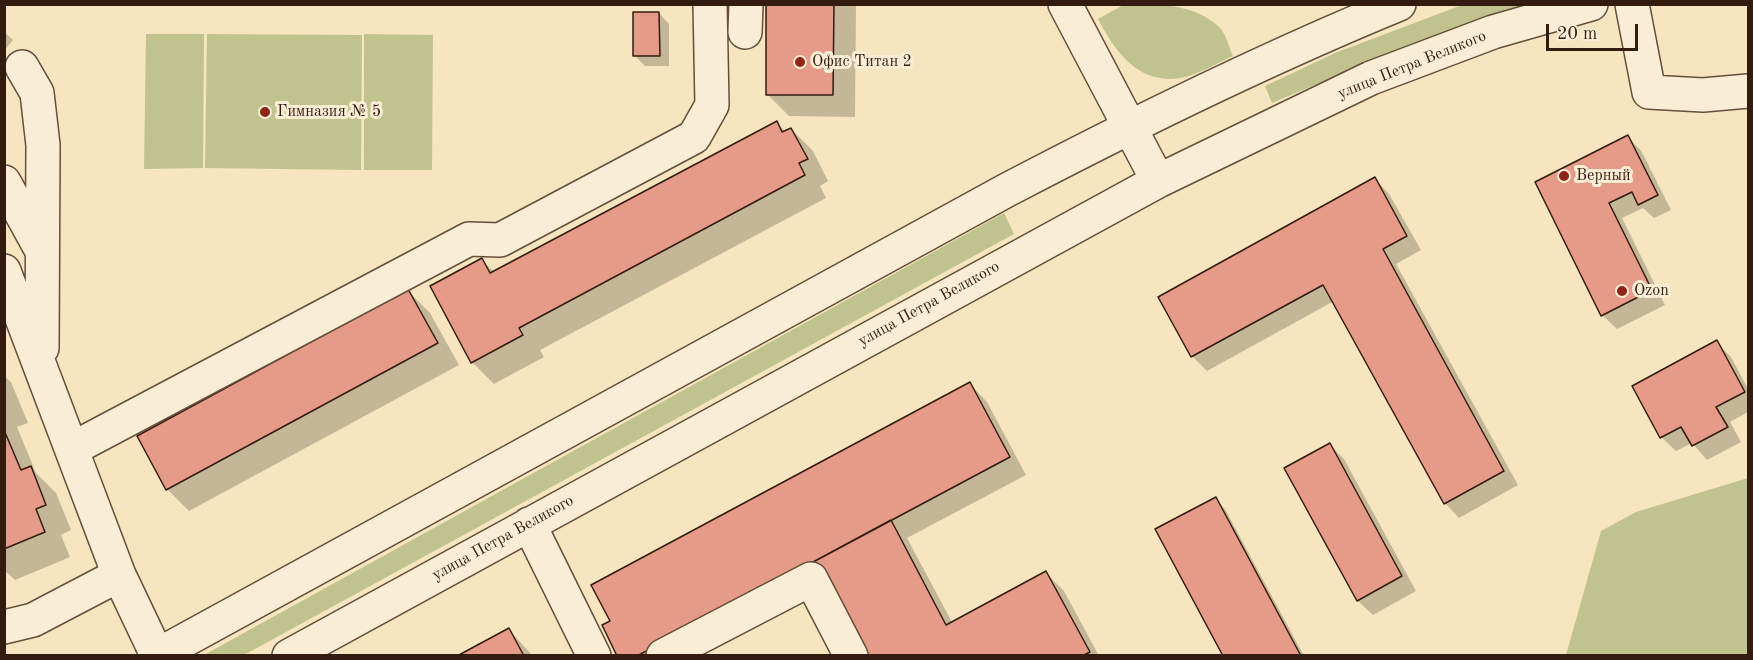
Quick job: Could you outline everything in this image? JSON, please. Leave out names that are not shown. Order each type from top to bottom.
[{"type":"street","points":[[72,449],[469,239],[500,240],[694,137],[712,105],[710,4]]},
{"type":"street","points":[[1065,4],[1158,181]]},
{"type":"street","points":[[4,271],[119,575],[156,655],[986,202],[1129,127],[1399,4]]},
{"type":"street","name":"улица Петра Великого","points":[[289,656],[1158,181],[1371,78],[1493,32],[1592,4]]},
{"type":"street","points":[[1632,4],[1649,93],[1703,95],[1749,91]]},
{"type":"street","points":[[22,67],[37,93],[43,145],[42,371]]},
{"type":"street","points":[[4,182],[42,250]]},
{"type":"street","points":[[529,524],[594,656]]},
{"type":"street","points":[[4,627],[33,620],[119,575]]},
{"type":"street","points":[[663,656],[811,579],[850,656]]},
{"type":"green space","points":[[1125,4],[1174,6],[1198,13],[1221,30],[1233,56],[1201,72],[1181,78],[1166,79],[1140,71],[1120,54],[1098,19]]},
{"type":"green space","points":[[1462,5],[1541,5],[1405,49],[1272,103],[1265,86],[1335,53]]},
{"type":"green space","points":[[146,34],[204,34],[203,168],[144,169]]},
{"type":"green space","points":[[207,34],[362,35],[361,170],[205,168]]},
{"type":"green space","points":[[364,34],[433,35],[432,170],[364,170]]},
{"type":"green space","points":[[1004,213],[1014,234],[244,655],[204,655]]},
{"type":"green space","points":[[1748,478],[1748,655],[1566,655],[1601,531],[1636,512]]},
{"type":"building","name":"Офис Титан 2","points":[[766,4],[834,4],[833,95],[766,95]]},
{"type":"building","points":[[633,12],[659,12],[660,56],[633,56]]},
{"type":"building","points":[[777,121],[782,132],[791,128],[808,159],[799,163],[805,175],[519,328],[523,335],[471,363],[430,286],[482,258],[490,273]]},
{"type":"building","points":[[1628,135],[1658,195],[1638,205],[1632,192],[1609,203],[1652,290],[1601,316],[1535,182]]},
{"type":"building","points":[[1375,177],[1407,236],[1383,249],[1504,471],[1444,504],[1323,285],[1191,357],[1158,297]]},
{"type":"building","points":[[408,289],[438,343],[166,490],[137,436]]},
{"type":"building","points":[[1717,340],[1745,392],[1716,407],[1728,427],[1692,446],[1681,427],[1660,438],[1632,386]]},
{"type":"building","points":[[970,382],[1010,457],[637,656],[617,656],[602,625],[610,621],[591,585]]},
{"type":"building","points":[[4,430],[21,470],[31,466],[46,505],[36,509],[45,532],[4,549]]},
{"type":"building","points":[[1330,443],[1402,576],[1357,601],[1284,468]]},
{"type":"building","points":[[1216,497],[1301,656],[1223,656],[1155,529]]},
{"type":"building","points":[[891,520],[946,625],[1046,571],[1090,652],[1082,656],[862,656],[813,562]]},
{"type":"building","points":[[509,628],[524,656],[457,656]]},
{"type":"place","name":"Офис Титан 2","points":[[800,62]]},
{"type":"place","name":"Гимназия № 5","points":[[265,112]]},
{"type":"place","name":"Верный","points":[[1564,176]]},
{"type":"place","name":"Ozon","points":[[1622,291]]}]
